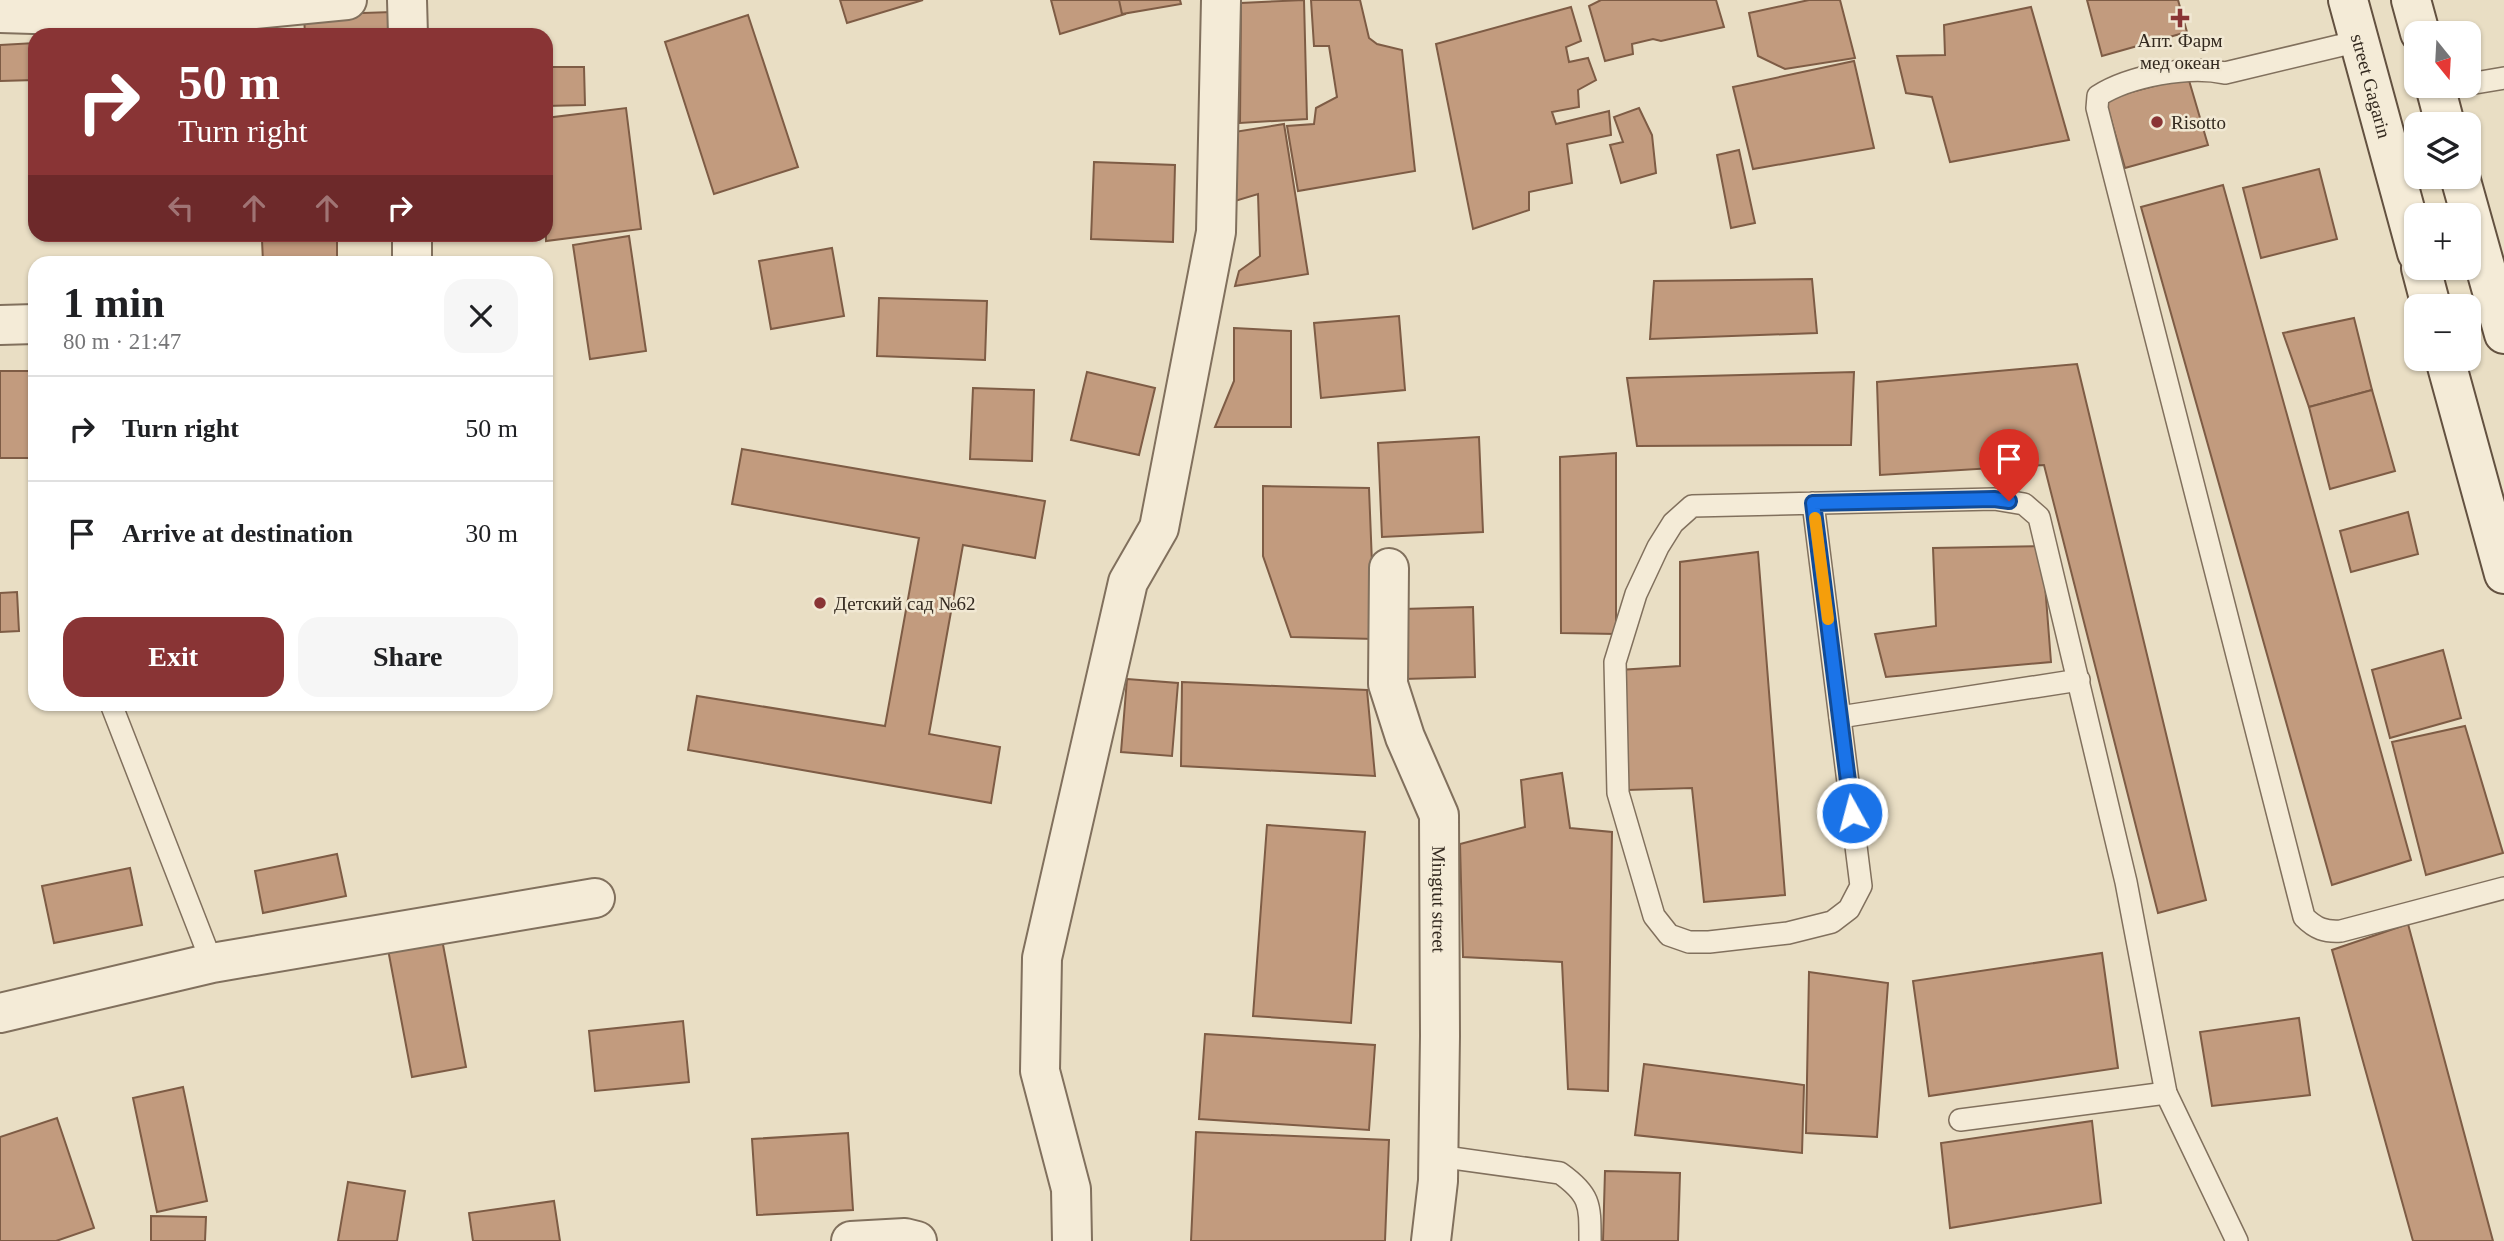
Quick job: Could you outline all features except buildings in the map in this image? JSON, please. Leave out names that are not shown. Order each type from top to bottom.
[{"type":"street","points":[[0,13],[163,18],[347,0]]},
{"type":"street","points":[[407,0],[408,28]]},
{"type":"street","points":[[1072,1241],[1071,1189],[1040,1071],[1042,958],[1128,582],[1159,528],[1216,232],[1221,0]]},
{"type":"street","name":"street Gagarin","points":[[2348,0],[2404,205]]},
{"type":"street","points":[[2411,0],[2417,21]]},
{"type":"street","points":[[2463,189],[2504,334]]},
{"type":"street","points":[[0,325],[28,324]]},
{"type":"street","points":[[2448,371],[2504,574]]},
{"type":"street","name":"Mingtut street","points":[[1389,568],[1388,684],[1405,737],[1439,815],[1438,1181],[1431,1241]]},
{"type":"street","points":[[0,1013],[212,963],[595,898]]},
{"type":"street","points":[[850,1241],[905,1238],[918,1241]]},
{"type":"lane","points":[[2359,41],[2225,73],[2208,69],[2175,70],[2110,88],[2098,96],[2097,108],[2304,917],[2320,929],[2342,932],[2504,888]]},
{"type":"lane","points":[[2482,84],[2504,78]]},
{"type":"lane","points":[[1813,503],[1861,886],[1849,909],[1832,922],[1788,933],[1709,943],[1689,942],[1670,935],[1654,916],[1618,793],[1615,662],[1636,594],[1662,539],[1673,523],[1692,506],[1813,503],[1994,499],[2024,504],[2039,517],[2080,680],[2126,881],[2166,1093],[2238,1241]]},
{"type":"lane","points":[[1840,717],[2080,680]]},
{"type":"lane","points":[[114,711],[212,963]]},
{"type":"lane","points":[[1960,1120],[2166,1093]]},
{"type":"lane","points":[[1438,1156],[1560,1173],[1576,1185],[1590,1205],[1590,1241]]},
{"type":"slow traffic","points":[[1815,518],[1828,619]]},
{"type":"place","name":"Апт. Фарм мед океан","points":[[2180,18]]},
{"type":"place","name":"Risotto","points":[[2157,122]]},
{"type":"place","name":"Детский сад №62","points":[[820,603]]},
{"type":"route","points":[[1852,813],[1813,503],[1994,499],[2009,501]]}]
